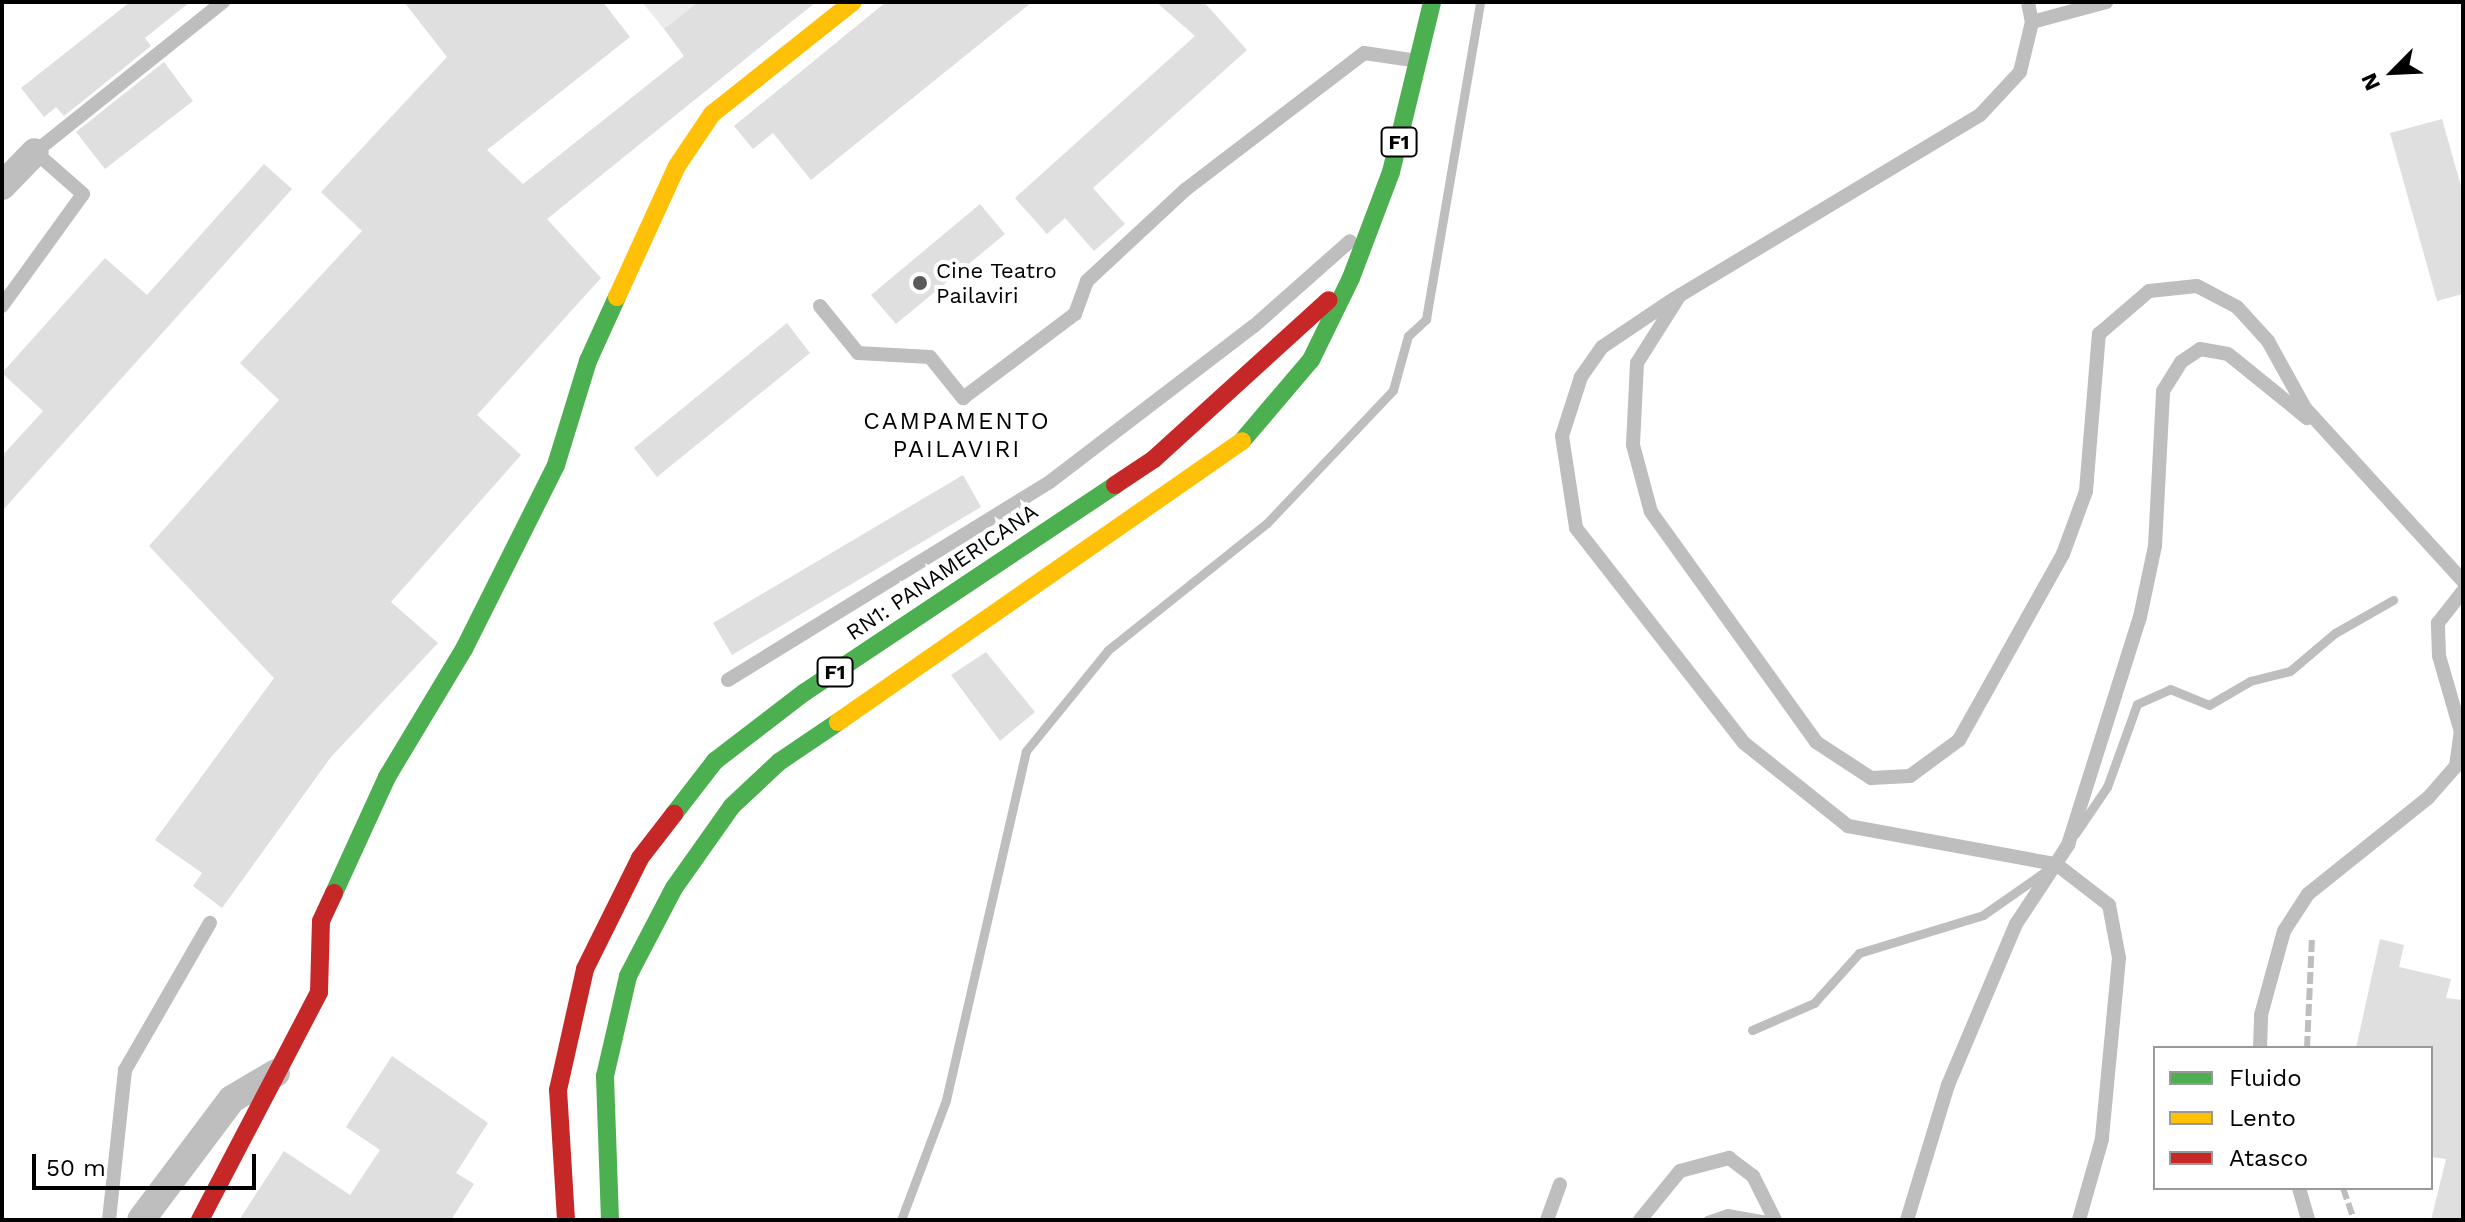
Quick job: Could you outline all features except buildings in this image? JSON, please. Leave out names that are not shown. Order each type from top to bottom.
[{"type":"main road","points":[[200,1220],[319,992],[321,921],[387,777],[464,649],[556,465],[588,361],[677,166],[712,114],[853,2]]},
{"type":"main road","name":"RN1: PANAMERICANA","points":[[610,1220],[605,1076],[628,976],[674,888],[732,806],[779,762],[1217,464],[1265,421],[1311,360],[1351,278],[1372,221],[1420,61],[1432,2]]},
{"type":"main road","name":"RN1: PANAMERICANA","points":[[566,1220],[558,1090],[585,969],[640,858],[715,761],[805,692],[1154,459],[1351,278]]},
{"type":"street","points":[[2,186],[35,152]]},
{"type":"street","points":[[141,1220],[232,1099],[277,1073]]},
{"type":"lane","points":[[2,306],[83,194],[35,152],[223,2]]},
{"type":"lane","points":[[2028,2],[2032,22],[2020,72],[1980,115],[1680,295],[1602,347],[1581,377],[1562,436],[1576,528],[1744,743],[1848,826],[2056,864],[2109,905],[2119,958],[2102,1139],[2079,1220]]},
{"type":"lane","points":[[2032,22],[2106,2]]},
{"type":"lane","points":[[820,306],[858,353],[930,357],[963,398],[1075,314],[1087,281],[1185,190],[1364,53],[1420,61]]},
{"type":"lane","points":[[728,680],[1051,481],[1254,326],[1372,221]]},
{"type":"lane","points":[[1680,295],[1637,363],[1633,445],[1651,512],[1816,742],[1871,778],[1910,776],[1959,740],[2063,554],[2086,491],[2099,334],[2118,313],[2149,291],[2197,286],[2237,307],[2268,341],[2326,433]]},
{"type":"lane","points":[[1907,1220],[1954,1070],[2016,924],[2068,845],[2140,617],[2155,546],[2163,391],[2181,362],[2200,349],[2228,354],[2326,433],[2463,581]]},
{"type":"lane","points":[[2260,1046],[2261,1015],[2284,931],[2308,894],[2428,798],[2456,766],[2461,732],[2439,656],[2438,623],[2463,591]]},
{"type":"lane","points":[[109,1220],[125,1070],[210,923]]},
{"type":"lane","points":[[1640,1220],[1680,1171],[1729,1158],[1753,1176],[1775,1220]]},
{"type":"lane","points":[[1547,1220],[1560,1184]]},
{"type":"lane","points":[[2300,1190],[2308,1220]]},
{"type":"shaded area","points":[[642,2],[698,2],[664,29]]},
{"type":"waterway","points":[[901,1220],[946,1100],[1026,751],[1108,650],[1267,523],[1393,390],[1408,336],[1426,319],[1480,2]]},
{"type":"waterway","points":[[2075,834],[2107,787],[2137,704],[2170,689],[2209,705],[2250,681],[2290,671],[2335,633],[2393,600]]},
{"type":"waterway","points":[[1752,1030],[1814,1003],[1859,953],[1983,915],[2050,868]]},
{"type":"waterway","points":[[1707,1220],[1727,1213],[1767,1220]]},
{"type":"railway","points":[[2307,1046],[2312,939]]},
{"type":"railway","points":[[2344,1190],[2354,1220]]},
{"type":"traffic: fast","points":[[1242,441],[1311,360],[1351,278],[1391,172],[1432,2]]},
{"type":"traffic: fast","points":[[334,893],[387,777],[464,649],[556,465],[588,361],[617,297]]},
{"type":"traffic: fast","points":[[674,814],[715,761],[805,692],[1115,485]]},
{"type":"traffic: fast","points":[[610,1220],[605,1076],[628,976],[674,888],[732,806],[779,762],[838,722]]},
{"type":"traffic: slow","points":[[617,297],[677,166],[712,114],[853,2]]},
{"type":"traffic: slow","points":[[838,722],[1242,441]]},
{"type":"traffic: jam","points":[[1115,485],[1154,459],[1329,300]]},
{"type":"traffic: jam","points":[[566,1220],[558,1090],[585,969],[640,858],[674,814]]},
{"type":"traffic: jam","points":[[200,1220],[319,992],[321,921],[334,893]]},
{"type":"place","name":"Cine Teatro Pailaviri","points":[[920,283]]},
{"type":"district","name":"CAMPAMENTO PAILAVIRI","points":[[957,436]]}]
